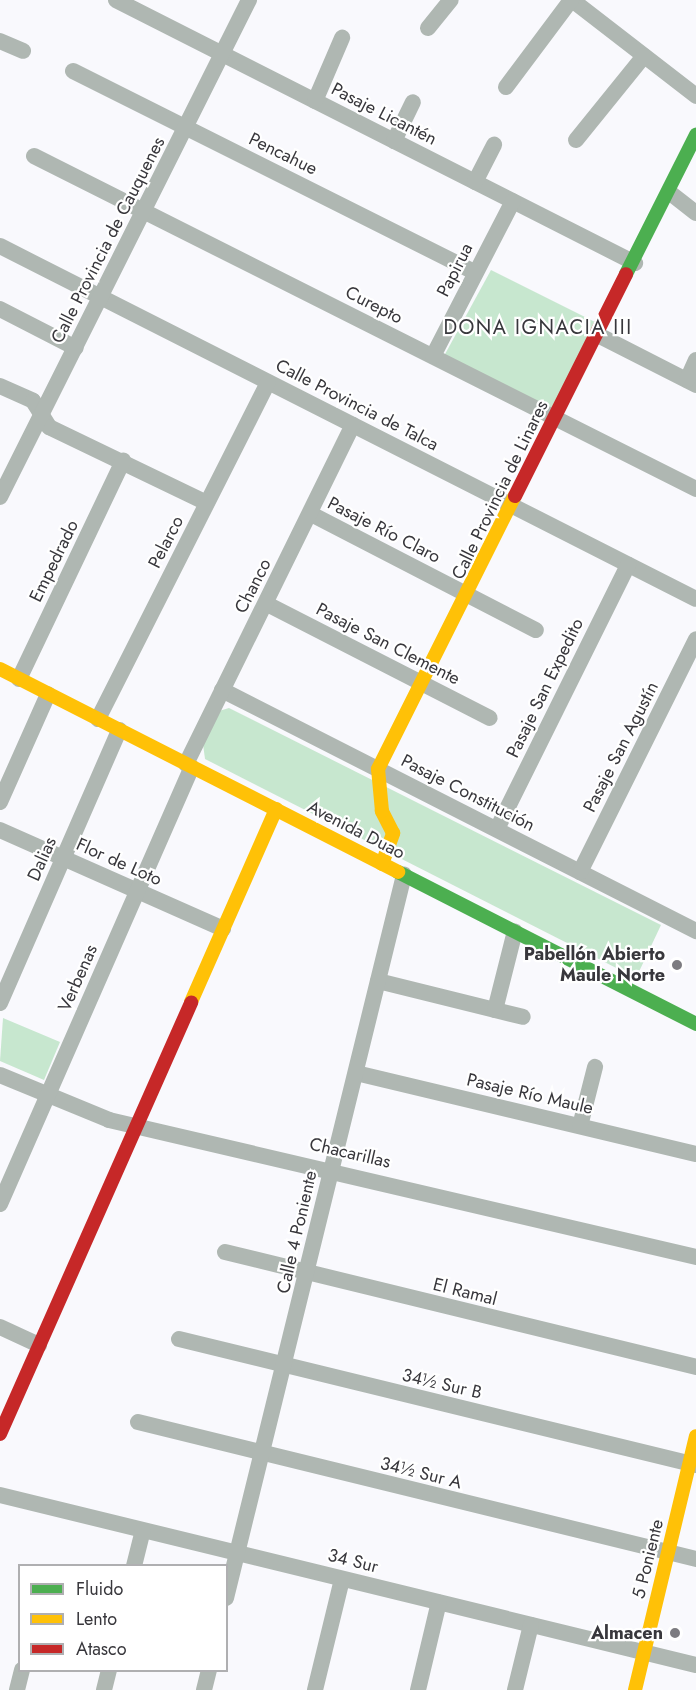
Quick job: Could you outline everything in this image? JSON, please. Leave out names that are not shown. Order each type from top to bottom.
[{"type":"street","name":"Pasaje Licantén","points":[[116,0],[141,6],[224,55],[635,263]]},
{"type":"street","name":"Calle Provincia de Cauquenes","points":[[0,497],[6,471],[41,415],[76,348],[100,296],[224,55],[249,0]]},
{"type":"street","points":[[429,28],[451,0]]},
{"type":"street","points":[[506,87],[571,0],[696,96]]},
{"type":"street","points":[[315,101],[342,38]]},
{"type":"street","points":[[0,41],[23,51]]},
{"type":"street","points":[[576,140],[644,56]]},
{"type":"street","name":"Pencahue","points":[[73,71],[475,272]]},
{"type":"street","points":[[394,141],[413,102]]},
{"type":"street","name":"Calle Provincia de Linares","points":[[378,769],[635,263],[696,135]]},
{"type":"street","points":[[475,182],[494,145]]},
{"type":"street","name":"Curepto","points":[[34,156],[696,489]]},
{"type":"street","points":[[669,192],[696,213]]},
{"type":"street","name":"Papirua","points":[[433,356],[513,201]]},
{"type":"street","name":"Calle Provincia de Talca","points":[[0,246],[696,599]]},
{"type":"street","points":[[0,309],[76,348]]},
{"type":"street","points":[[598,335],[691,382],[696,360]]},
{"type":"street","name":"Pelarco","points":[[98,719],[268,382]]},
{"type":"street","points":[[0,386],[33,401],[49,427],[207,503]]},
{"type":"street","name":"Chanco","points":[[189,765],[222,690],[267,604],[354,425]]},
{"type":"street","name":"Empedrado","points":[[19,679],[123,461]]},
{"type":"street","name":"Pasaje Río Claro","points":[[311,514],[536,630]]},
{"type":"street","name":"Pasaje San Expedito","points":[[497,829],[628,565]]},
{"type":"street","name":"Pasaje San Clemente","points":[[267,604],[490,718]]},
{"type":"street","name":"Pasaje San Agustín","points":[[580,872],[696,639]]},
{"type":"street","name":"Avenida Duao","points":[[0,669],[696,1024]]},
{"type":"street","name":"Pasaje Constitución","points":[[222,690],[696,931]]},
{"type":"street","points":[[0,802],[48,694]]},
{"type":"street","name":"Dalias","points":[[0,1003],[120,730]]},
{"type":"street","name":"Verbenas","points":[[0,1204],[137,891],[189,765]]},
{"type":"street","points":[[378,769],[382,811],[393,833],[382,864]]},
{"type":"street","points":[[0,1434],[276,810]]},
{"type":"street","name":"Flor de Loto","points":[[0,830],[223,929]]},
{"type":"street","name":"Calle 4 Poniente","points":[[228,1591],[308,1274],[404,875]]},
{"type":"street","points":[[495,1010],[515,932]]},
{"type":"street","points":[[378,981],[523,1017]]},
{"type":"street","points":[[580,1126],[595,1067]]},
{"type":"street","name":"Pasaje Río Maule","points":[[356,1073],[696,1154]]},
{"type":"street","name":"Chacarillas","points":[[0,1075],[109,1120],[137,1123],[696,1257]]},
{"type":"street","name":"El Ramal","points":[[225,1252],[696,1367]]},
{"type":"street","points":[[0,1327],[39,1345]]},
{"type":"street","name":"34½ Sur B","points":[[179,1339],[693,1464]]},
{"type":"street","name":"34½ Sur A","points":[[138,1422],[696,1559]]},
{"type":"street","name":"5 Poniente","points":[[635,1690],[668,1552],[693,1464],[696,1436]]},
{"type":"street","name":"34 Sur","points":[[0,1495],[696,1665]]},
{"type":"street","points":[[135,1564],[143,1531]]},
{"type":"street","points":[[315,1690],[342,1579]]},
{"type":"street","points":[[418,1690],[439,1602]]},
{"type":"street","points":[[515,1690],[531,1624]]},
{"type":"street","points":[[17,1690],[22,1672]]},
{"type":"street","points":[[104,1690],[109,1672]]},
{"type":"street","points":[[204,1690],[209,1672]]},
{"type":"green space","points":[[491,270],[597,323],[551,411],[444,356]]},
{"type":"green space","points":[[229,708],[661,925],[636,978],[205,759],[203,744],[219,711]]},
{"type":"green space","points":[[3,1018],[60,1042],[44,1080],[0,1061]]},
{"type":"traffic: fast","points":[[626,274],[696,135]]},
{"type":"traffic: fast","points":[[398,872],[696,1024]]},
{"type":"traffic: slow","points":[[382,864],[393,833],[382,811],[378,769],[515,496]]},
{"type":"traffic: slow","points":[[0,669],[398,872]]},
{"type":"traffic: slow","points":[[191,1002],[276,809]]},
{"type":"traffic: slow","points":[[635,1690],[696,1436]]},
{"type":"traffic: jam","points":[[515,496],[626,274]]},
{"type":"traffic: jam","points":[[0,1434],[191,1002]]},
{"type":"place","name":"Pabellón Abierto Maule Norte","points":[[677,965]]},
{"type":"place","name":"Almacen","points":[[675,1633]]},
{"type":"district","name":"DONA IGNACIA III","points":[[538,327]]}]
